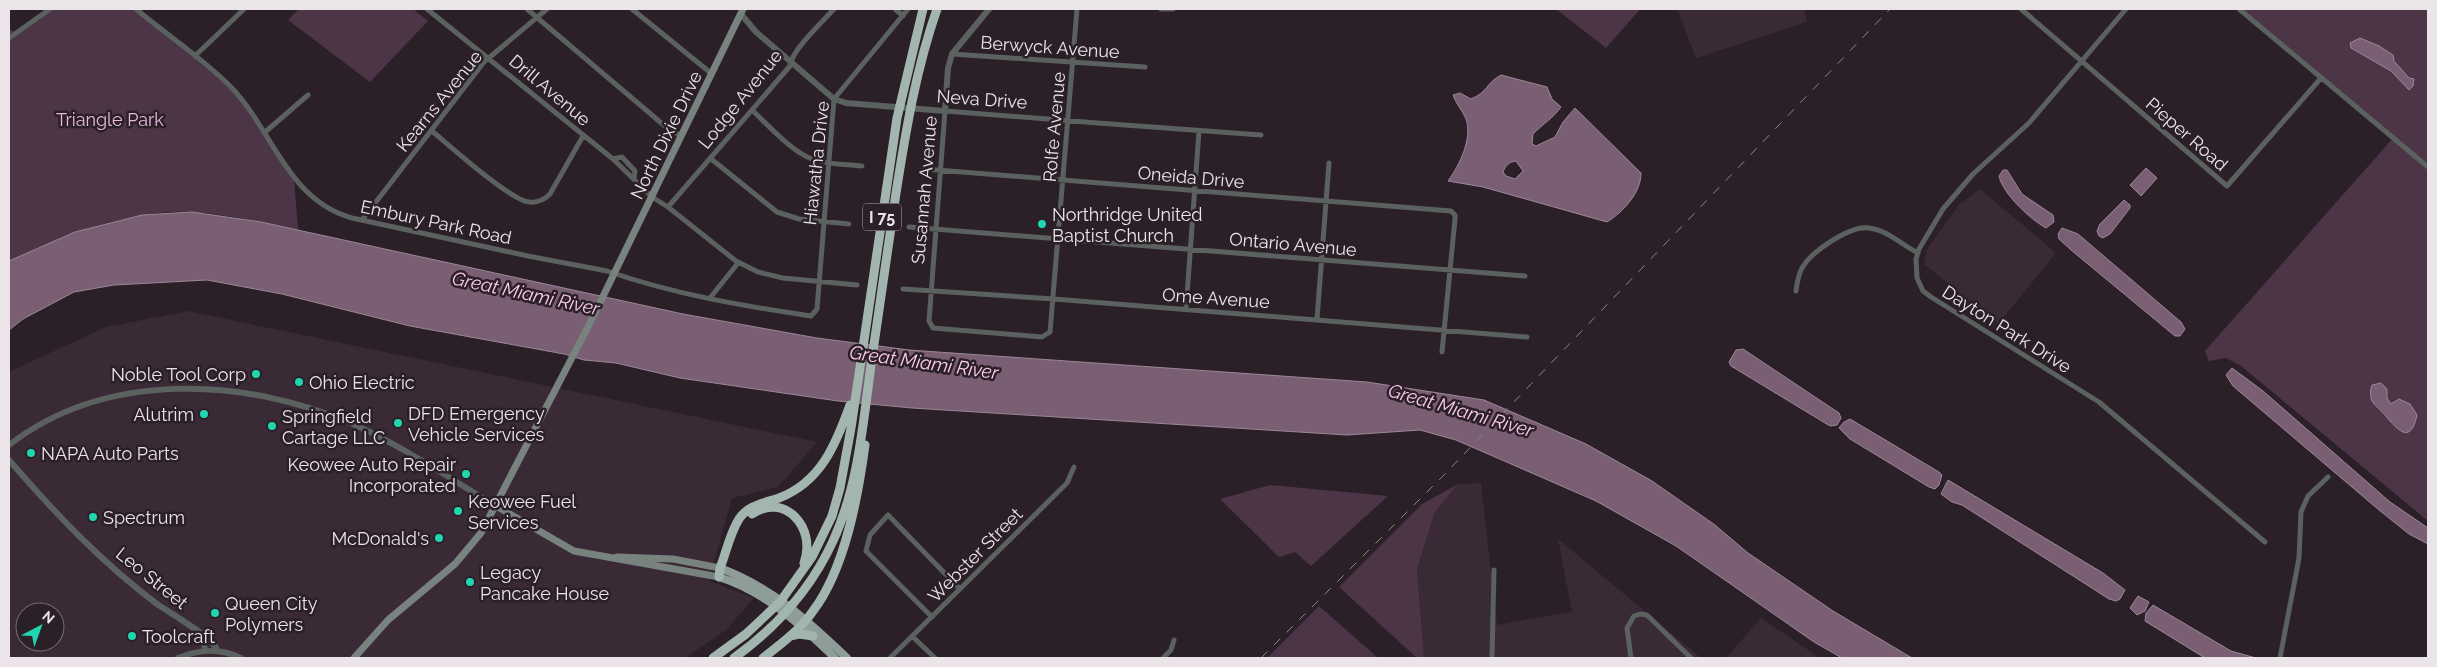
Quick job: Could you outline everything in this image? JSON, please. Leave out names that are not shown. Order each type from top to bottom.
[{"type":"highway","name":"I 75","points":[[847,429],[857,386],[901,96],[924,9]]},
{"type":"highway","name":"I 75","points":[[864,430],[866,398],[908,119],[912,96],[937,9]]},
{"type":"highway","points":[[721,572],[739,519],[747,511],[761,503],[779,498],[808,481],[828,459],[847,429]]},
{"type":"highway","points":[[713,658],[766,616],[799,577],[823,537],[832,516],[843,473],[847,429]]},
{"type":"highway","points":[[734,658],[776,624],[802,594],[826,555],[840,523],[851,488],[864,430]]},
{"type":"highway","points":[[763,658],[804,623],[823,596],[838,562],[857,494],[864,430]]},
{"type":"highway","points":[[721,572],[739,528],[755,512],[766,508],[779,509],[797,518],[807,534],[807,555],[799,577]]},
{"type":"highway","points":[[790,636],[800,634],[813,636]]},
{"type":"main road","name":"North Dixie Drive","points":[[354,658],[388,620],[465,554],[480,534],[615,274],[712,74],[740,10]]},
{"type":"main road","points":[[496,506],[567,548],[584,554],[641,564],[721,572],[770,592],[847,658]]},
{"type":"main road","points":[[804,623],[813,636],[835,658]]},
{"type":"street","points":[[9,38],[50,9]]},
{"type":"street","name":"Embury Park Road","points":[[136,9],[195,56],[237,94],[294,180],[309,196],[332,211],[362,220],[615,274],[710,298],[770,310],[814,315]]},
{"type":"street","points":[[195,56],[244,9]]},
{"type":"street","name":"Drill Avenue","points":[[427,9],[613,159],[652,197]]},
{"type":"street","points":[[527,9],[666,127],[682,136]]},
{"type":"street","name":"Kearns Avenue","points":[[362,220],[484,62],[548,9]]},
{"type":"street","points":[[632,9],[712,74]]},
{"type":"street","name":"Lodge Avenue","points":[[668,207],[790,66],[790,61],[834,9]]},
{"type":"street","points":[[895,9],[903,16]]},
{"type":"street","name":"Hiawatha Drive","points":[[814,315],[817,309],[834,99],[908,9]]},
{"type":"street","name":"Susannah Avenue","points":[[989,9],[952,54],[948,68],[929,321],[931,326],[935,328],[1046,336]]},
{"type":"street","name":"Rolfe Avenue","points":[[1046,336],[1051,330],[1054,299],[1077,9]]},
{"type":"street","points":[[1161,9],[1173,9]]},
{"type":"street","name":"Pieper Road","points":[[2021,9],[2227,186],[2320,78]]},
{"type":"street","name":"Dayton Park Drive","points":[[2126,9],[2029,123],[1956,192],[1918,253],[1915,272],[1919,285],[1927,294],[2099,402],[2265,542]]},
{"type":"street","points":[[2239,9],[2428,167]]},
{"type":"street","name":"Neva Drive","points":[[740,10],[746,22],[790,61],[834,99],[846,103],[1261,135]]},
{"type":"street","name":"Berwyck Avenue","points":[[952,54],[1145,67]]},
{"type":"street","points":[[264,133],[308,95]]},
{"type":"street","points":[[752,110],[803,155],[828,162],[862,166]]},
{"type":"street","points":[[432,131],[489,178],[517,197],[529,202],[538,201],[550,194],[583,136]]},
{"type":"street","points":[[1186,309],[1199,131]]},
{"type":"street","points":[[613,159],[622,157],[628,162],[635,171],[634,178]]},
{"type":"street","points":[[710,158],[777,212],[789,217],[849,224]]},
{"type":"street","points":[[1317,319],[1329,163]]},
{"type":"street","name":"Oneida Drive","points":[[924,169],[1448,210],[1455,214],[1449,270]]},
{"type":"street","points":[[652,197],[668,207],[738,263],[758,272],[783,278],[857,285]]},
{"type":"street","name":"Ontario Avenue","points":[[910,227],[1525,276]]},
{"type":"street","points":[[1796,291],[1798,277],[1805,263],[1837,238],[1853,229],[1863,227],[1877,229],[1918,253]]},
{"type":"street","points":[[710,298],[738,263]]},
{"type":"street","points":[[1442,352],[1449,270]]},
{"type":"street","name":"Ome Avenue","points":[[903,289],[1317,319],[1527,337]]},
{"type":"street","points":[[9,445],[51,417],[102,399],[166,390],[237,393],[306,407],[354,425],[392,444],[496,506]]},
{"type":"street","name":"Leo Street","points":[[9,460],[76,534],[141,592],[196,631],[211,639],[217,650]]},
{"type":"street","name":"Webster Street","points":[[890,658],[1067,484],[1074,467]]},
{"type":"street","points":[[2280,658],[2298,558],[2301,512],[2308,496],[2328,477]]},
{"type":"street","points":[[932,617],[866,550],[870,535],[888,515],[960,589]]},
{"type":"street","points":[[1492,658],[1494,570]]},
{"type":"street","points":[[1631,658],[1627,628],[1636,614],[1647,616],[1692,658]]},
{"type":"street","name":"Leo Street","points":[[196,631],[203,639],[205,650],[217,650],[241,658]]},
{"type":"street","points":[[912,636],[935,658]]},
{"type":"street","points":[[1164,658],[1171,650],[1174,640]]},
{"type":"street","points":[[178,658],[205,650]]},
{"type":"shaded area","points":[[1677,9],[1804,9],[1807,22],[1696,58]]},
{"type":"shaded area","points":[[1980,189],[2056,253],[1998,324],[1924,264],[1927,249],[1960,204]]},
{"type":"shaded area","points":[[188,311],[817,442],[778,487],[732,498],[709,581],[754,598],[726,630],[685,658],[9,658],[9,372],[106,327]]},
{"type":"shaded area","points":[[1481,483],[1497,625],[1572,612],[1558,539],[1701,658],[1424,658],[1417,569],[1435,512],[1458,484]]},
{"type":"shaded area","points":[[1761,618],[1820,658],[1726,658]]},
{"type":"green space","name":"Triangle Park","points":[[50,9],[136,9],[237,94],[294,180],[298,230],[219,215],[168,212],[144,215],[98,226],[53,242],[9,261],[9,28],[15,33]]},
{"type":"green space","points":[[299,9],[413,9],[428,21],[370,82],[288,20]]},
{"type":"green space","points":[[1556,9],[1640,9],[1606,48]]},
{"type":"green space","points":[[2243,9],[2428,9],[2428,521],[2241,366],[2226,358],[2209,361],[2205,351],[2393,138],[2268,34]]},
{"type":"green space","points":[[1458,484],[1435,512],[1417,569],[1424,658],[1417,658],[1339,587],[1422,504]]},
{"type":"green space","points":[[1270,485],[1388,496],[1311,566],[1295,552],[1279,557],[1220,499]]},
{"type":"green space","points":[[1319,606],[1378,658],[1267,658]]},
{"type":"water","points":[[2360,38],[2379,46],[2393,55],[2394,61],[2409,78],[2414,79],[2413,86],[2409,90],[2391,71],[2351,48],[2350,43]]},
{"type":"water","points":[[1501,75],[1547,87],[1552,99],[1561,107],[1533,134],[1532,144],[1536,146],[1555,137],[1563,122],[1575,108],[1641,173],[1638,188],[1619,213],[1607,222],[1483,187],[1448,181],[1464,152],[1468,135],[1466,119],[1453,95],[1460,93],[1471,99],[1481,93],[1492,81]],"holes":[[[1516,161],[1523,171],[1515,179],[1506,176],[1503,172],[1508,164]]]},
{"type":"water","points":[[2146,168],[2157,178],[2141,196],[2130,185]]},
{"type":"water","points":[[2003,170],[2007,170],[2022,194],[2053,215],[2054,222],[2046,228],[2032,219],[2011,198],[1999,176]]},
{"type":"water","points":[[2124,200],[2130,205],[2130,208],[2110,234],[2103,238],[2099,236],[2097,231],[2100,224]]},
{"type":"water","name":"Great Miami River","points":[[192,212],[261,222],[683,314],[817,338],[909,350],[1367,382],[1484,400],[1586,444],[1652,481],[1715,525],[1748,553],[1833,611],[1912,658],[1842,658],[1814,642],[1676,546],[1596,501],[1456,440],[1420,430],[1347,435],[912,408],[838,401],[680,378],[616,363],[584,360],[564,354],[410,326],[282,294],[207,280],[114,285],[74,292],[23,319],[9,330],[9,261],[75,232],[142,215]]},
{"type":"water","points":[[2062,228],[2078,234],[2181,322],[2185,329],[2180,336],[2175,336],[2071,250],[2059,239],[2058,234]]},
{"type":"water","points":[[1743,349],[1839,413],[1841,418],[1837,425],[1830,426],[1731,366],[1729,362],[1736,350]]},
{"type":"water","points":[[2232,368],[2263,391],[2390,502],[2428,528],[2428,544],[2409,534],[2379,510],[2233,386],[2226,375]]},
{"type":"water","points":[[2381,383],[2387,389],[2387,398],[2391,404],[2399,399],[2410,404],[2417,415],[2411,430],[2408,432],[2404,432],[2395,426],[2372,401],[2370,393],[2372,385]]},
{"type":"water","points":[[1850,419],[1939,472],[1942,475],[1939,485],[1935,489],[1929,487],[1850,439],[1839,428]]},
{"type":"water","points":[[1948,480],[2103,573],[2125,590],[2120,599],[2116,601],[2109,599],[1962,505],[1952,502],[1941,494]]},
{"type":"water","points":[[2138,596],[2149,602],[2145,611],[2137,615],[2130,608]]},
{"type":"water","points":[[2153,605],[2231,651],[2256,658],[2205,658],[2145,621],[2146,613]]},
{"type":"railway","points":[[1261,658],[1442,477],[1890,9]]},
{"type":"place","name":"Northridge United Baptist Church","points":[[1042,224]]},
{"type":"place","name":"Noble Tool Corp","points":[[256,374]]},
{"type":"place","name":"Ohio Electric","points":[[299,382]]},
{"type":"place","name":"Alutrim","points":[[204,414]]},
{"type":"place","name":"DFD Emergency Vehicle Services","points":[[398,423]]},
{"type":"place","name":"Springfield Cartage LLC","points":[[272,426]]},
{"type":"place","name":"NAPA Auto Parts","points":[[31,453]]},
{"type":"place","name":"Keowee Auto Repair Incorporated","points":[[466,474]]},
{"type":"place","name":"Keowee Fuel Services","points":[[458,511]]},
{"type":"place","name":"Spectrum","points":[[93,517]]},
{"type":"place","name":"McDonald's","points":[[439,538]]},
{"type":"place","name":"Legacy Pancake House","points":[[470,582]]},
{"type":"place","name":"Queen City Polymers","points":[[215,613]]},
{"type":"place","name":"Toolcraft","points":[[132,636]]}]
